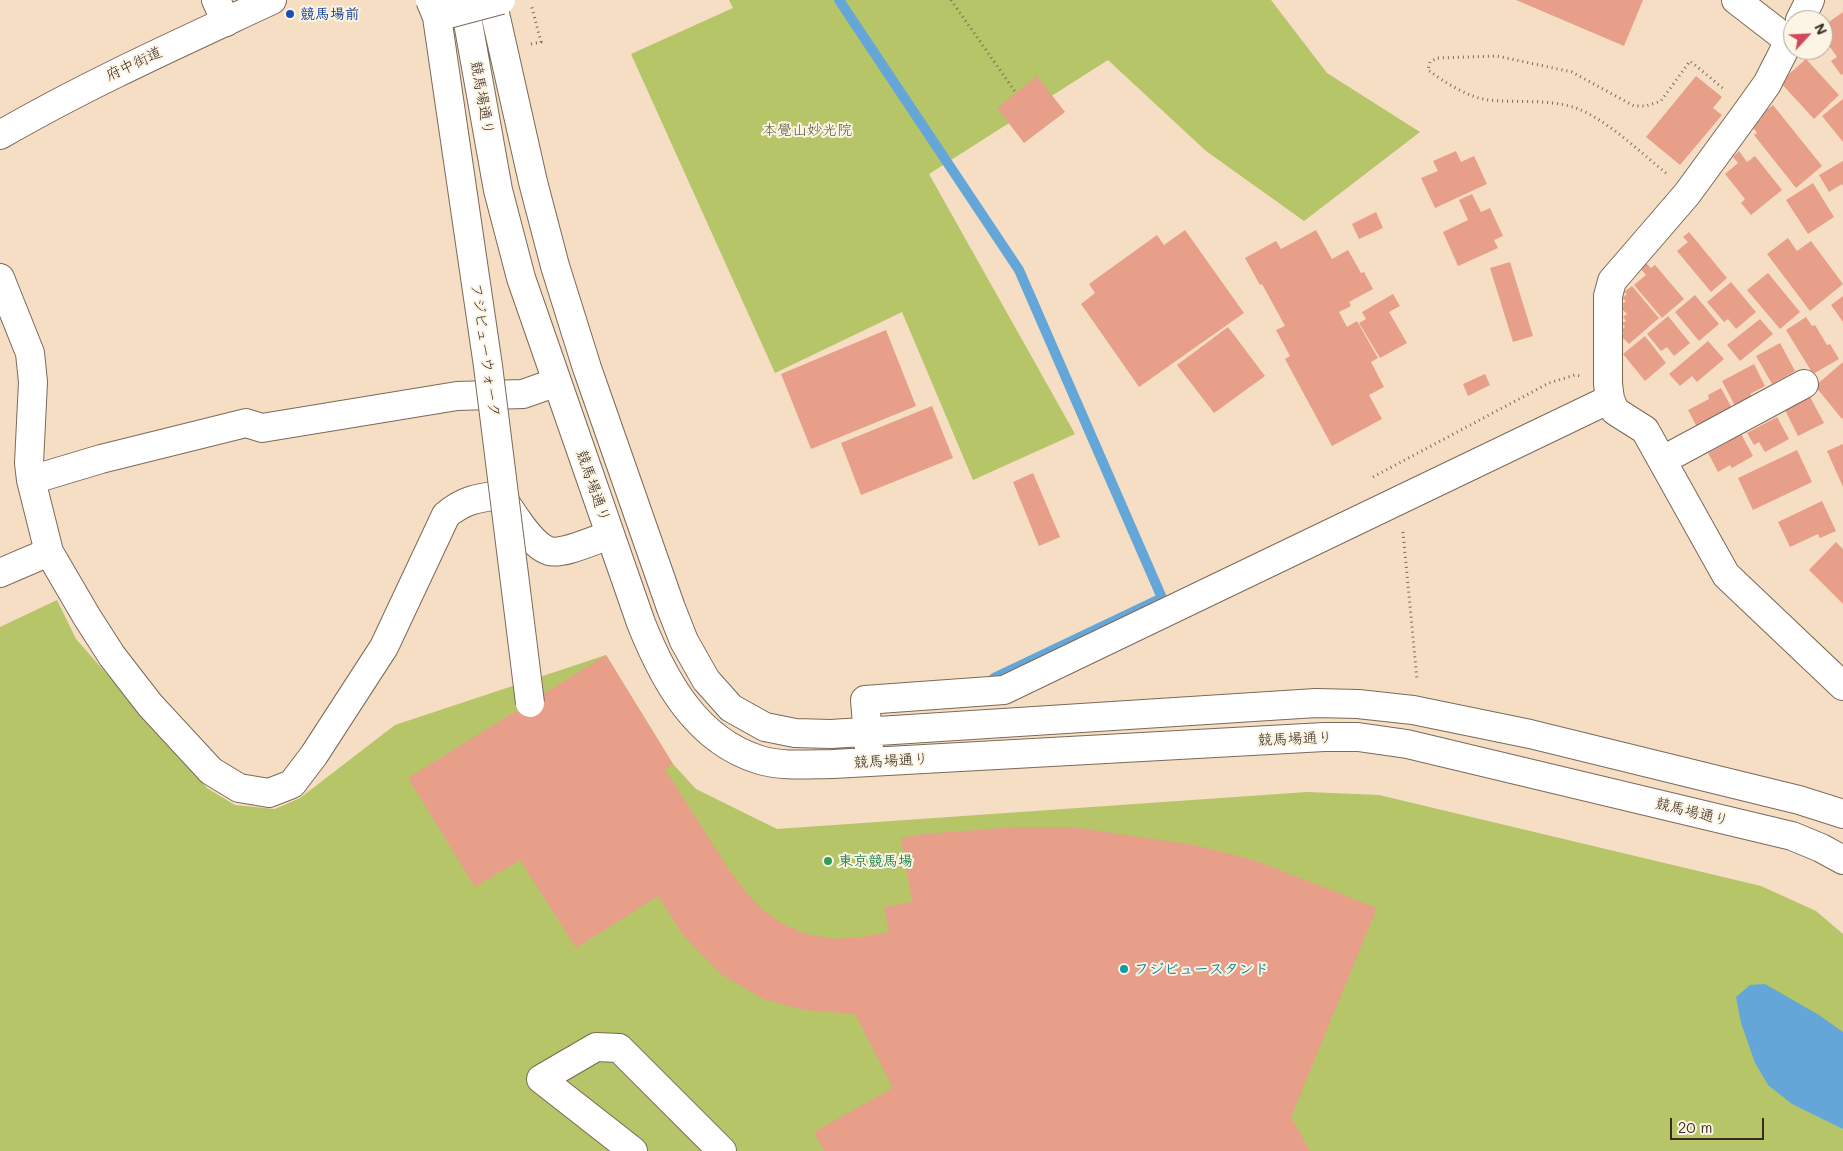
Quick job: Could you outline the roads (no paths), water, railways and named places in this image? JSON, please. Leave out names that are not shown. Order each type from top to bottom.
[{"type":"street","name":"府中街道","points":[[0,135],[221,11],[272,0]]},
{"type":"street","name":"競馬場通り","points":[[464,0],[498,190],[521,278],[610,535],[653,653],[678,698],[710,734],[734,750],[762,761],[795,764],[871,762],[1324,737],[1358,738],[1406,744],[1792,836],[1843,860]]},
{"type":"street","name":"競馬場通り","points":[[492,0],[533,182],[555,266],[584,358],[684,641],[706,680],[731,708],[765,727],[795,733],[831,734],[1316,703],[1358,704],[1413,710],[1530,734],[1799,800],[1843,814]]},
{"type":"street","points":[[434,9],[501,0]]},
{"type":"street","points":[[1736,0],[1783,25]]},
{"type":"street","name":"フジビューウォーク","points":[[434,9],[488,366],[530,703]]},
{"type":"street","points":[[1783,53],[1767,84],[1704,172],[1612,281],[1608,296],[1609,392],[1615,411],[1645,430],[1726,575],[1843,686]]},
{"type":"street","points":[[498,190],[533,182]]},
{"type":"street","points":[[2,288],[30,353],[32,382],[29,463],[31,480],[49,552],[112,656],[157,712],[211,770],[239,788],[269,793],[292,784],[314,755],[384,647],[446,515],[458,505],[475,499],[500,495],[533,540],[550,551],[565,550],[610,535]]},
{"type":"street","points":[[31,480],[101,459],[246,423],[262,428],[457,396],[523,394],[557,382]]},
{"type":"street","points":[[1663,460],[1804,384]]},
{"type":"street","points":[[871,762],[865,700],[1004,690],[1400,500],[1609,392]]},
{"type":"street","points":[[0,573],[49,552]]},
{"type":"street","points":[[633,1151],[540,1079],[596,1047],[619,1048],[722,1151]]},
{"type":"water","points":[[1765,984],[1819,1015],[1843,1032],[1843,1129],[1792,1104],[1768,1085],[1755,1063],[1741,1023],[1736,997],[1750,985]]},
{"type":"waterway","points":[[839,0],[1019,270],[1162,598],[994,678]]},
{"type":"place","name":"競馬場前","points":[[290,14]]},
{"type":"place","name":"東京競馬場","points":[[828,861]]},
{"type":"place","name":"フジビュースタンド","points":[[1124,969]]},
{"type":"park label","name":"本覺山妙光院","points":[[807,130]]}]
